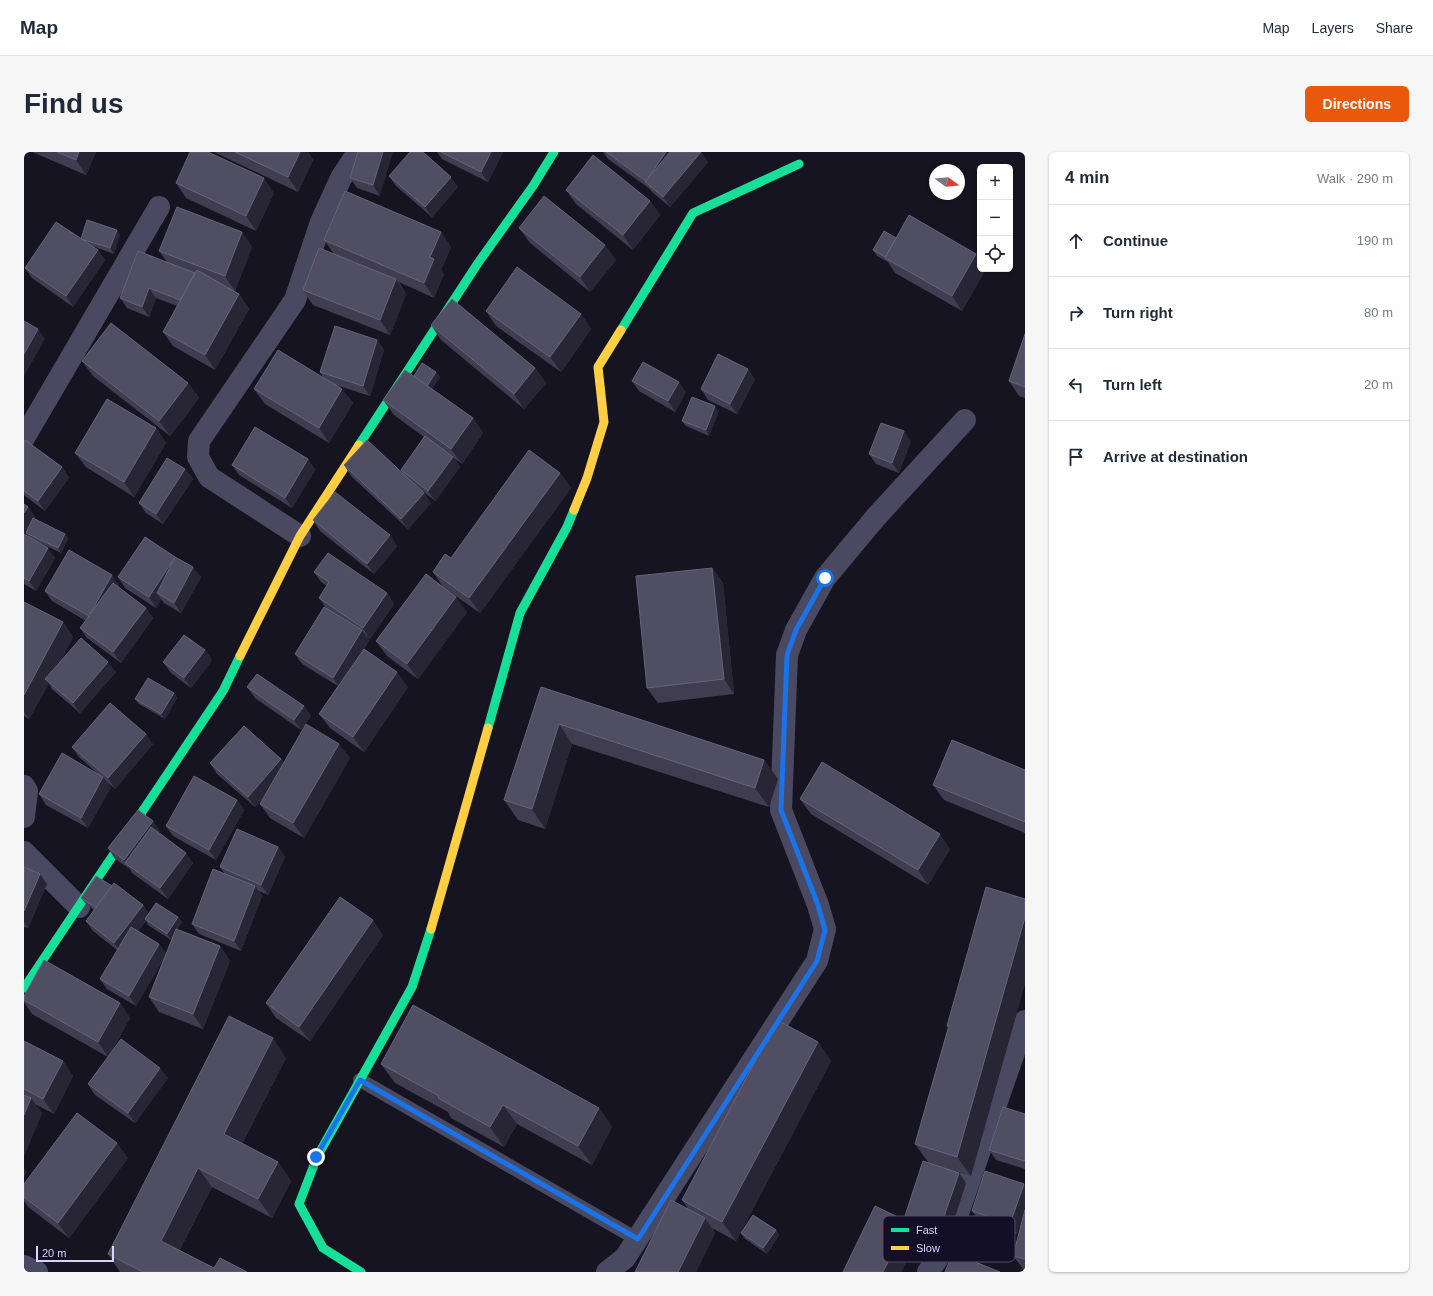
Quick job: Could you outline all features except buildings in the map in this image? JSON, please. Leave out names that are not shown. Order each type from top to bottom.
[{"type":"street","points":[[300,536],[209,477],[198,457],[199,441],[296,300],[322,222],[341,178],[358,152]]},
{"type":"street","points":[[24,988],[223,691],[300,536],[478,262],[534,186],[554,152]]},
{"type":"street","points":[[361,1272],[323,1248],[299,1204],[316,1157],[412,987],[427,944],[520,613],[567,527],[587,478],[604,422],[598,367],[693,213],[799,164]]},
{"type":"street","points":[[24,438],[159,207]]},
{"type":"street","points":[[607,1272],[625,1258],[638,1239],[813,968],[819,955],[825,930],[818,905],[781,810],[787,655],[796,630],[825,578],[876,517],[964,420]]},
{"type":"street","points":[[24,786],[27,791],[24,818]]},
{"type":"street","points":[[24,852],[78,907]]},
{"type":"street","points":[[957,1216],[1025,1021]]},
{"type":"street","points":[[928,1272],[935,1262]]},
{"type":"street","points":[[24,1266],[37,1272]]},
{"type":"lane","points":[[360,1080],[638,1239]]},
{"type":"traffic: fast","points":[[359,445],[478,263],[533,186],[554,152]]},
{"type":"traffic: fast","points":[[621,330],[693,213],[799,164]]},
{"type":"traffic: fast","points":[[488,728],[520,613],[567,527],[574,510]]},
{"type":"traffic: fast","points":[[24,988],[223,691],[240,656]]},
{"type":"traffic: fast","points":[[361,1272],[323,1248],[299,1204],[317,1157],[412,987],[431,929]]},
{"type":"traffic: slow","points":[[574,510],[587,478],[604,422],[598,367],[621,330]]},
{"type":"traffic: slow","points":[[240,656],[300,536],[359,445]]},
{"type":"traffic: slow","points":[[431,929],[488,728]]},
{"type":"route","points":[[316,1157],[360,1080],[638,1239],[817,961],[825,930],[818,905],[781,810],[787,655],[796,630],[825,578]]}]
